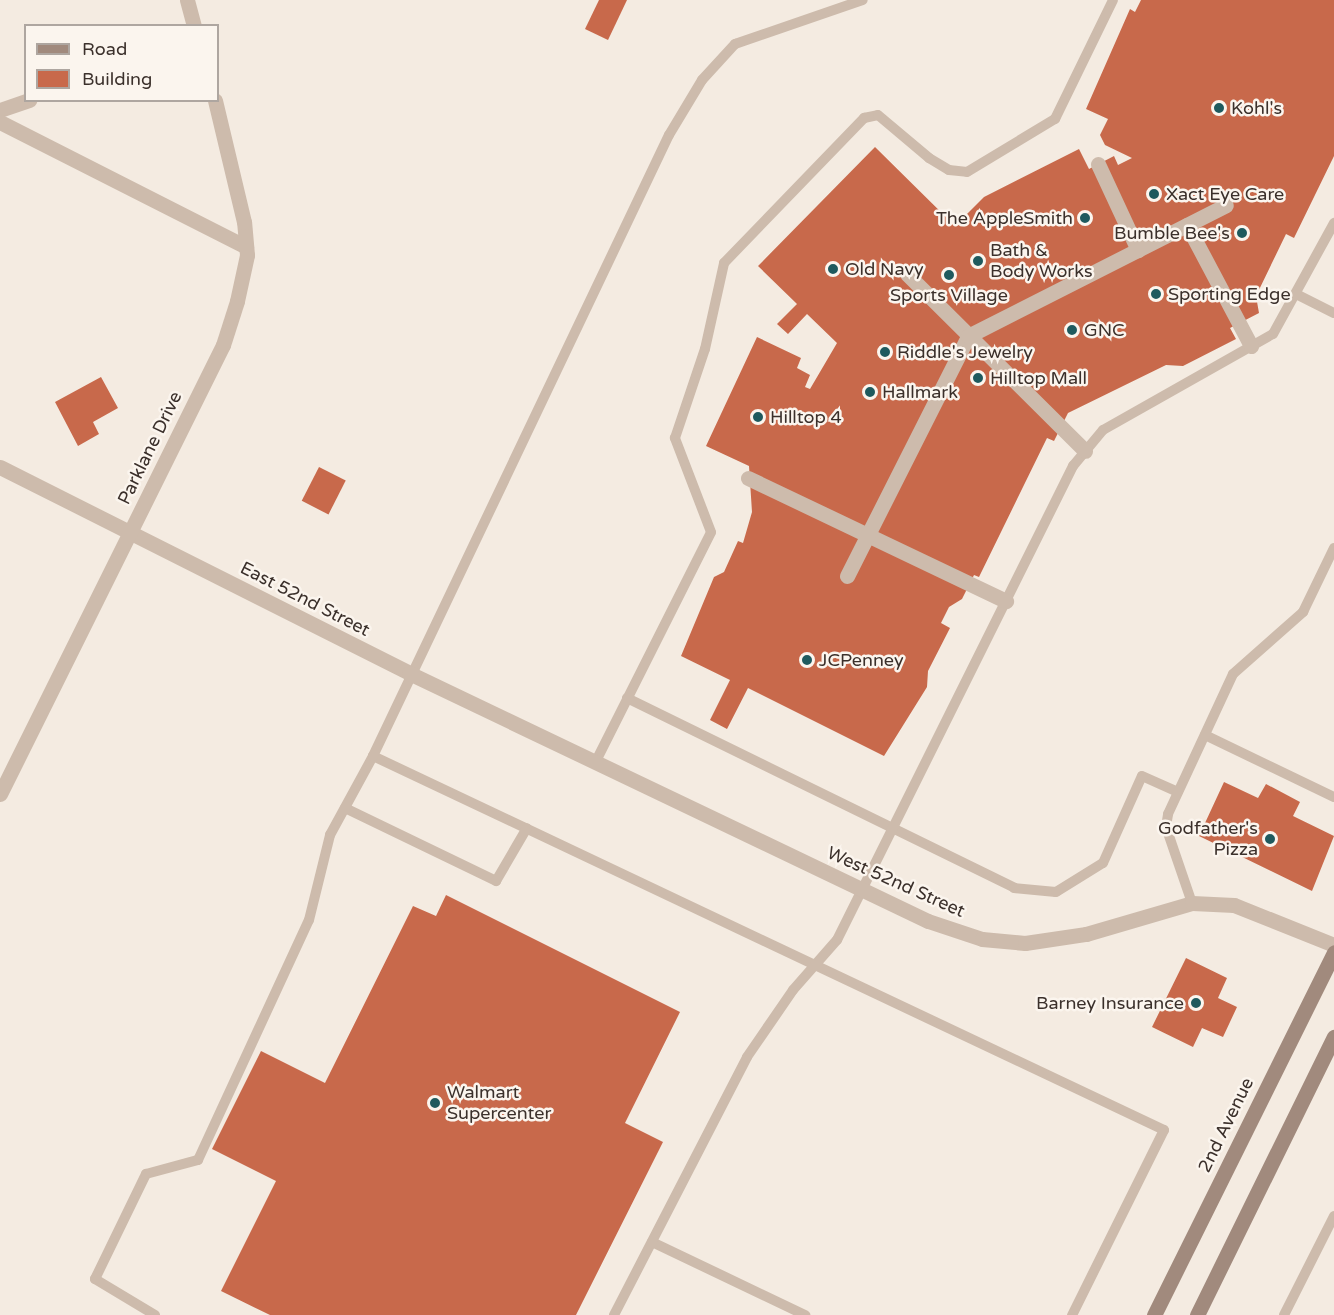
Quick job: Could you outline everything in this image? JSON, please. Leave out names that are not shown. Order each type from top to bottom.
[{"type":"main road","name":"2nd Avenue","points":[[1154,1315],[1334,952]]},
{"type":"main road","points":[[1197,1315],[1334,1037]]},
{"type":"street","points":[[187,0],[193,24]]},
{"type":"street","points":[[0,110],[24,102]]},
{"type":"street","name":"Parklane Drive","points":[[0,794],[223,345],[246,247],[214,102]]},
{"type":"street","points":[[0,122],[246,247]]},
{"type":"street","points":[[1098,164],[1138,250]]},
{"type":"street","points":[[847,576],[968,336],[1226,205]]},
{"type":"street","points":[[1187,225],[1251,346]]},
{"type":"street","points":[[908,274],[1085,451]]},
{"type":"street","name":"East 52nd Street","points":[[0,467],[409,673],[595,763]]},
{"type":"street","points":[[748,478],[1006,601]]},
{"type":"street","name":"West 52nd Street","points":[[595,763],[862,890],[982,939],[1025,943],[1086,934],[1192,903],[1234,904],[1334,945]]},
{"type":"lane","points":[[155,1315],[95,1279],[146,1174],[198,1160],[309,920],[330,836],[373,756],[409,673],[669,135],[702,80],[735,44],[862,0]]},
{"type":"lane","points":[[595,763],[711,532],[675,438],[705,349],[724,263],[864,118],[878,115],[929,158],[949,170],[967,172],[1055,118],[1113,0]]},
{"type":"lane","points":[[614,1315],[747,1057],[793,990],[818,964],[862,890],[1006,601],[1085,451],[1103,430],[1273,334],[1329,244],[1334,224]]},
{"type":"lane","points":[[1298,295],[1334,313]]},
{"type":"lane","points":[[1192,903],[1166,827],[1178,792],[1233,674],[1303,612],[1334,548]]},
{"type":"lane","points":[[627,698],[1014,888],[1056,891],[1103,863],[1142,776],[1178,792]]},
{"type":"lane","points":[[1205,735],[1334,797]]},
{"type":"lane","points":[[373,756],[818,964],[1164,1130],[1072,1315]]},
{"type":"lane","points":[[345,808],[496,881],[527,828]]},
{"type":"lane","points":[[1284,1315],[1334,1216]]},
{"type":"lane","points":[[651,1242],[805,1315]]},
{"type":"building","points":[[599,0],[627,0],[608,40],[585,29]]},
{"type":"building","name":"Hilltop Mall","points":[[1141,0],[1334,0],[1334,156],[1294,238],[1286,234],[1256,296],[1259,313],[1230,328],[1236,339],[1183,366],[1166,365],[1068,413],[1054,441],[1047,438],[979,577],[974,575],[962,599],[949,607],[941,623],[950,628],[928,671],[927,687],[884,756],[748,688],[727,729],[710,720],[730,680],[681,656],[714,577],[724,572],[738,541],[743,543],[752,512],[749,466],[706,446],[757,337],[801,358],[797,368],[810,375],[805,387],[810,389],[837,343],[807,314],[788,334],[777,324],[797,304],[758,266],[875,147],[955,226],[984,197],[1079,149],[1089,169],[1114,156],[1118,165],[1132,158],[1105,145],[1100,135],[1108,119],[1086,109],[1130,9],[1135,12]]},
{"type":"building","points":[[101,377],[118,408],[93,422],[99,434],[78,446],[55,402]]},
{"type":"building","points":[[319,467],[346,481],[328,514],[302,501]]},
{"type":"building","name":"Godfather's Pizza","points":[[1224,782],[1258,798],[1266,784],[1300,802],[1293,816],[1334,836],[1312,891],[1199,836]]},
{"type":"building","name":"Walmart Supercenter","points":[[446,895],[680,1012],[625,1123],[663,1142],[576,1315],[270,1315],[221,1291],[276,1181],[212,1149],[261,1051],[325,1083],[413,906],[436,916]]},
{"type":"building","name":"Barney Insurance","points":[[1186,958],[1227,978],[1218,998],[1237,1007],[1223,1037],[1202,1028],[1193,1047],[1152,1027]]},
{"type":"place","name":"Kohl's","points":[[1219,108]]},
{"type":"place","name":"Xact Eye Care","points":[[1154,194]]},
{"type":"place","name":"The AppleSmith","points":[[1085,218]]},
{"type":"place","name":"Bumble Bee's","points":[[1242,233]]},
{"type":"place","name":"Bath & Body Works","points":[[978,261]]},
{"type":"place","name":"Old Navy","points":[[833,269]]},
{"type":"place","name":"Sports Village","points":[[949,275]]},
{"type":"place","name":"Sporting Edge","points":[[1156,294]]},
{"type":"place","name":"GNC","points":[[1072,330]]},
{"type":"place","name":"Riddle's Jewelry","points":[[885,352]]},
{"type":"place","name":"Hilltop Mall","points":[[978,378]]},
{"type":"place","name":"Hallmark","points":[[870,392]]},
{"type":"place","name":"Hilltop 4","points":[[758,417]]},
{"type":"place","name":"JCPenney","points":[[807,660]]},
{"type":"place","name":"Godfather's Pizza","points":[[1270,839]]},
{"type":"place","name":"Barney Insurance","points":[[1196,1003]]},
{"type":"place","name":"Walmart Supercenter","points":[[435,1103]]}]
